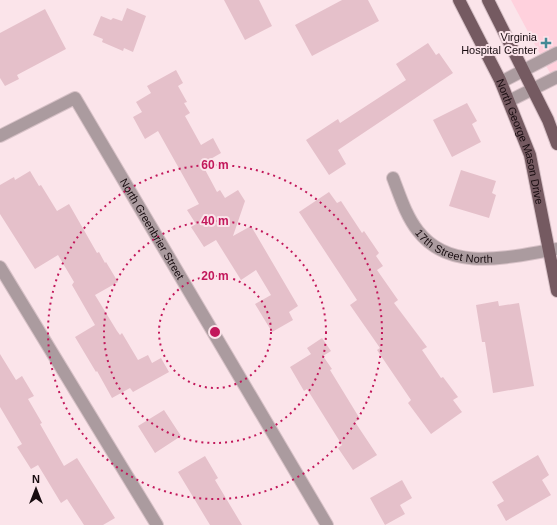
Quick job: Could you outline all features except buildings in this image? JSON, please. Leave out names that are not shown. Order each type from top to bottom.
[{"type":"main road","name":"North George Mason Drive","points":[[459,0],[501,82],[530,155],[553,250],[557,291]]},
{"type":"main road","points":[[488,0],[550,123],[557,144]]},
{"type":"street","points":[[501,82],[557,53]]},
{"type":"street","points":[[509,101],[557,77]]},
{"type":"street","name":"North Greenbrier Street","points":[[0,136],[75,98],[327,525]]},
{"type":"street","name":"17th Street North","points":[[393,178],[404,207],[418,231],[435,247],[458,256],[483,260],[553,250]]},
{"type":"street","points":[[0,267],[156,525]]},
{"type":"shaded area","name":"Virginia Hospital Center","points":[[511,0],[557,0],[557,86]]},
{"type":"place","name":"Virginia Hospital Center","points":[[546,43]]}]
